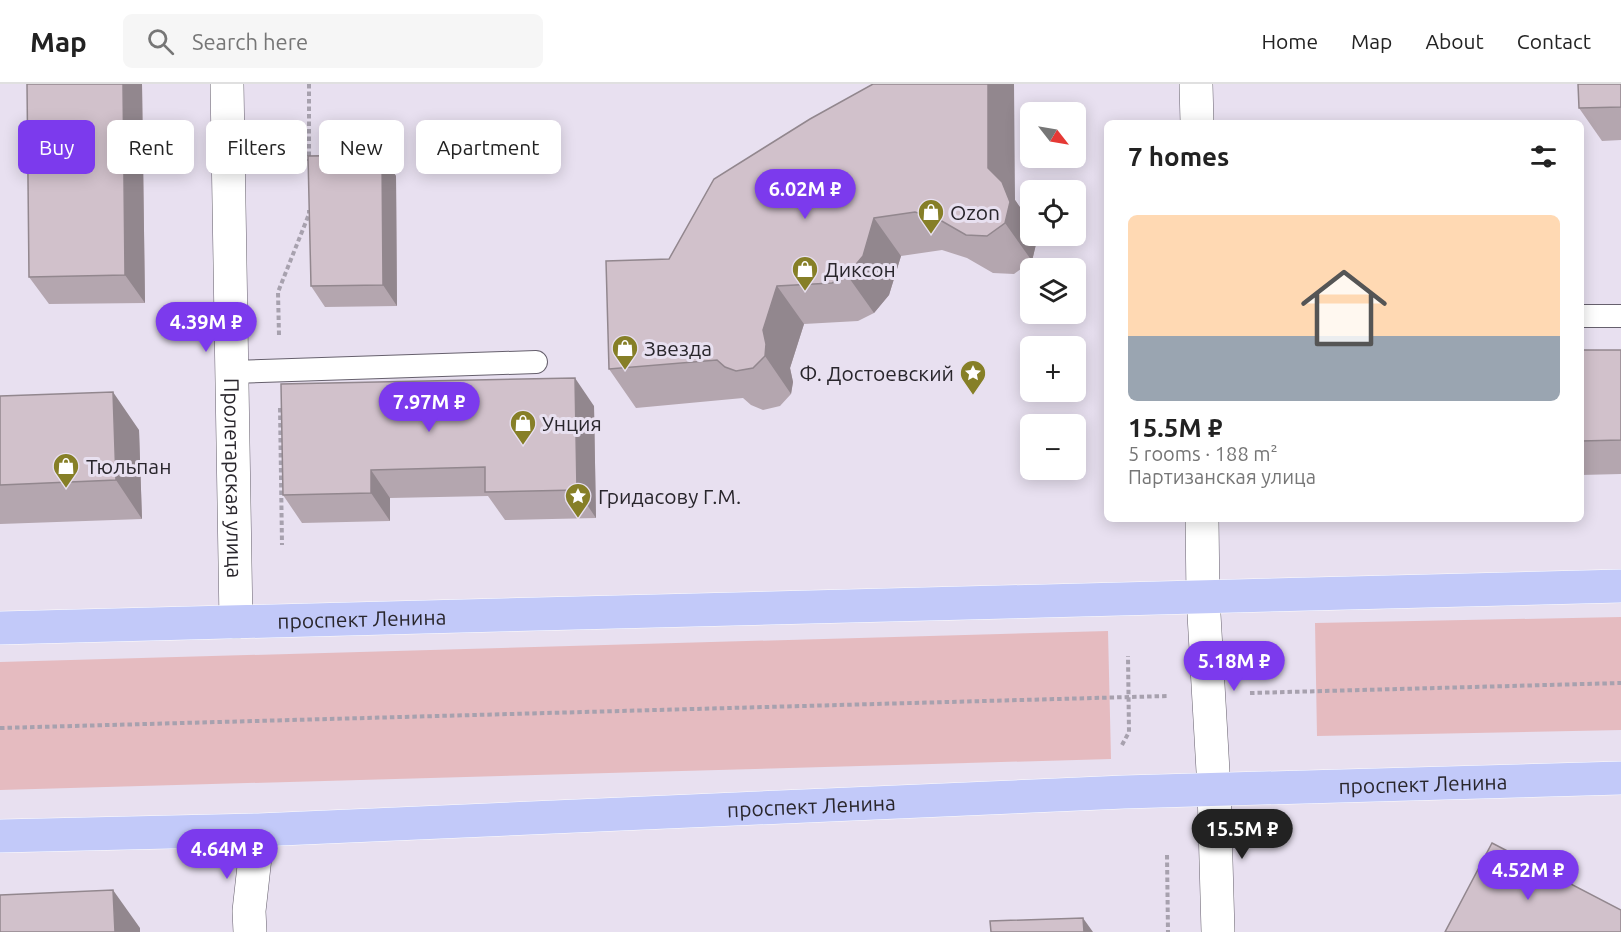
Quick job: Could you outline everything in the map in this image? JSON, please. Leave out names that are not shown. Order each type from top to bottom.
[{"type":"main road","name":"проспект Ленина","points":[[0,628],[1621,586]]},
{"type":"main road","name":"проспект Ленина","points":[[0,836],[258,830],[1214,789],[1621,778]]},
{"type":"street","name":"Пролетарская улица","points":[[227,84],[236,622]]},
{"type":"street","points":[[1196,84],[1197,120]]},
{"type":"street","points":[[1202,522],[1203,597],[1214,789],[1218,932]]},
{"type":"street","points":[[250,932],[249,911],[258,830]]},
{"type":"lane","points":[[1584,316],[1621,316]]},
{"type":"lane","points":[[232,372],[537,362]]},
{"type":"path","points":[[309,84],[309,166]]},
{"type":"path","points":[[282,545],[278,292],[309,214],[309,202]]},
{"type":"path","points":[[1122,745],[1129,732],[1128,656]]},
{"type":"path","points":[[0,728],[1621,682]]},
{"type":"path","points":[[1167,855],[1168,932]]},
{"type":"shaded area","points":[[1621,617],[1621,730],[1317,736],[1315,623]]},
{"type":"shaded area","points":[[1108,631],[1111,759],[0,790],[0,662]]},
{"type":"building","points":[[27,84],[123,84],[123,120],[107,120],[107,174],[124,174],[125,275],[29,277],[28,174],[95,174],[95,120],[27,120]]},
{"type":"building","points":[[873,84],[988,84],[988,168],[1002,182],[1010,202],[1005,223],[987,236],[966,235],[940,220],[915,212],[874,218],[863,256],[847,275],[832,283],[777,286],[763,330],[766,344],[765,356],[753,368],[736,371],[725,367],[717,360],[609,369],[606,261],[669,259],[714,179],[810,119]]},
{"type":"building","points":[[1578,84],[1621,84],[1621,107],[1579,108]]},
{"type":"building","points":[[308,156],[319,156],[319,174],[382,174],[383,285],[311,286]]},
{"type":"building","points":[[1584,350],[1621,350],[1621,440],[1584,441]]},
{"type":"building","points":[[575,378],[577,490],[485,492],[485,467],[371,470],[371,493],[283,495],[281,384]]},
{"type":"building","points":[[113,392],[116,480],[0,485],[0,396]]},
{"type":"building","points":[[1492,843],[1621,910],[1621,932],[1445,932]]},
{"type":"building","points":[[113,890],[115,932],[0,932],[0,895]]},
{"type":"building","points":[[1083,918],[1084,932],[991,932],[990,921]]},
{"type":"place","name":"Ozon","points":[[931,235]]},
{"type":"place","name":"Диксон","points":[[805,292]]},
{"type":"place","name":"Звезда","points":[[625,371]]},
{"type":"place","name":"Ф. Достоевский","points":[[973,396]]},
{"type":"place","name":"Унция","points":[[523,446]]},
{"type":"place","name":"Тюльпан","points":[[66,489]]},
{"type":"place","name":"Гридасову Г.М.","points":[[578,519]]}]
